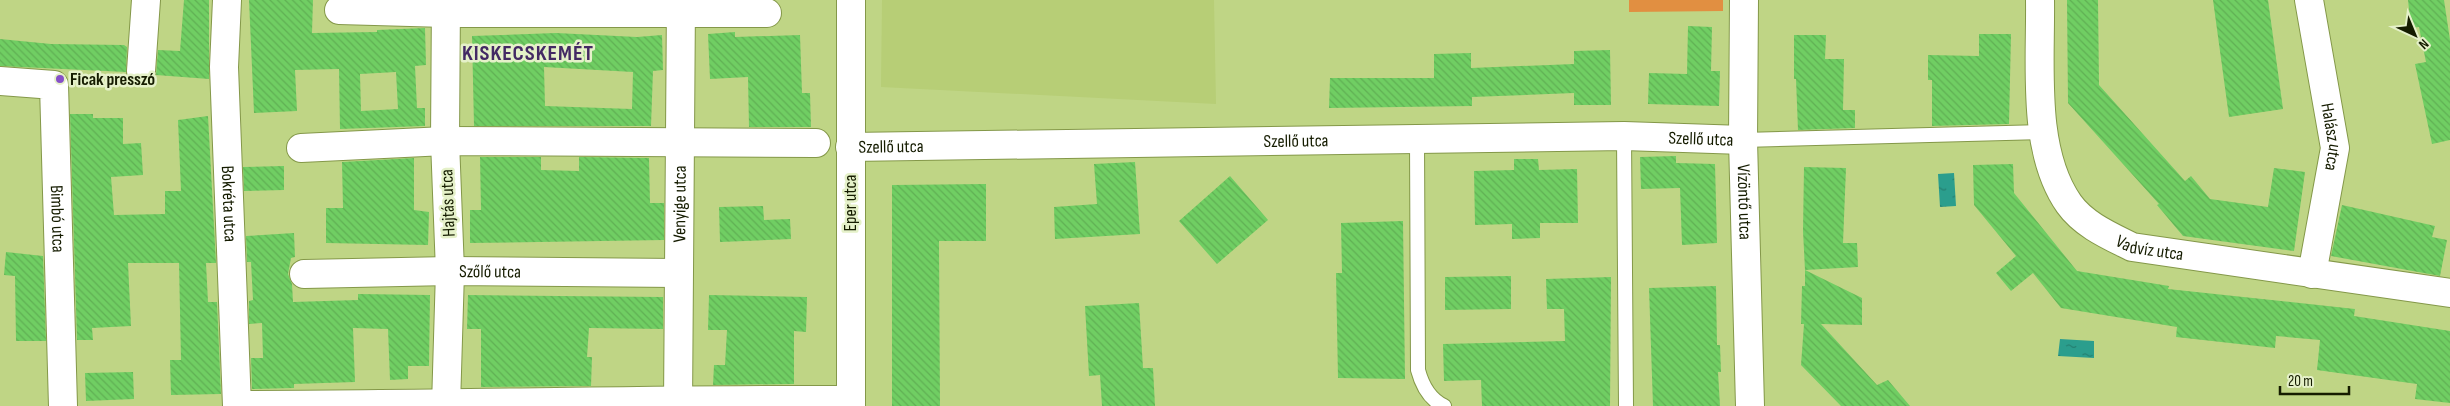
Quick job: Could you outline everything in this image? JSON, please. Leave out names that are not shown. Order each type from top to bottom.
[{"type":"street","points":[[141,71],[146,0]]},
{"type":"street","name":"Bokréta utca","points":[[227,0],[224,67],[237,406]]},
{"type":"street","name":"Eper utca","points":[[851,0],[851,403]]},
{"type":"street","name":"Vízöntő utca","points":[[1744,0],[1743,140],[1750,406]]},
{"type":"street","name":"Vadvíz utca","points":[[2040,0],[2042,132],[2052,173],[2070,205],[2098,230],[2132,247],[2450,293]]},
{"type":"street","name":"Halász utca","points":[[2309,0],[2335,148],[2312,274]]},
{"type":"street","points":[[339,10],[446,7],[681,6],[767,13]]},
{"type":"street","name":"Venyige utca","points":[[678,402],[681,6]]},
{"type":"street","name":"Hajtás utca","points":[[446,7],[445,141],[450,271],[446,405]]},
{"type":"street","name":"Bimbó utca","points":[[0,82],[54,85],[63,406]]},
{"type":"street","name":"Szellő utca","points":[[850,147],[1624,136],[1743,140]]},
{"type":"street","points":[[300,148],[445,141],[816,143]]},
{"type":"street","name":"Szőlő utca","points":[[304,274],[450,271],[678,272]]},
{"type":"street","points":[[237,406],[678,402],[851,403]]},
{"type":"lane","points":[[1743,140],[2042,132]]},
{"type":"lane","points":[[1624,136],[1626,406]]},
{"type":"lane","points":[[1417,139],[1418,370],[1422,385],[1431,396],[1444,406]]},
{"type":"shaded area","points":[[882,0],[1214,0],[1216,104],[881,87]]},
{"type":"shaded area","points":[[1629,0],[1723,0],[1723,11],[1629,12]]},
{"type":"water","points":[[1954,173],[1956,206],[1940,207],[1938,174]]},
{"type":"water","points":[[2060,339],[2094,341],[2094,358],[2058,356]]},
{"type":"building","points":[[184,0],[209,0],[209,79],[156,75],[158,50],[180,51]]},
{"type":"building","points":[[249,0],[313,0],[312,33],[377,32],[377,30],[425,28],[426,65],[415,66],[417,108],[425,108],[425,126],[340,129],[339,69],[295,70],[297,111],[254,113]],"holes":[[[396,72],[398,109],[361,111],[360,74]]]},
{"type":"building","points":[[2067,0],[2098,0],[2099,85],[2185,181],[2191,176],[2210,199],[2268,207],[2274,168],[2305,172],[2294,251],[2183,236],[2157,205],[2159,204],[2068,103]]},
{"type":"building","points":[[2213,0],[2268,0],[2283,109],[2229,117]]},
{"type":"building","points":[[2408,0],[2444,0],[2450,40],[2450,140],[2432,144],[2415,64],[2426,62],[2419,27],[2411,28]]},
{"type":"building","points":[[1688,26],[1712,27],[1711,71],[1720,71],[1719,106],[1648,104],[1649,73],[1687,74]]},
{"type":"building","points":[[735,32],[735,37],[800,35],[802,93],[810,93],[811,127],[749,127],[748,77],[710,79],[708,34]]},
{"type":"building","points":[[556,33],[637,37],[662,35],[663,70],[653,71],[651,126],[474,126],[472,36]],"holes":[[[544,67],[633,72],[632,109],[545,106]]]},
{"type":"building","points":[[1979,34],[2011,34],[2009,124],[1932,126],[1932,80],[1928,80],[1928,55],[1979,56]]},
{"type":"building","points":[[1794,35],[1826,35],[1825,59],[1844,59],[1843,110],[1855,110],[1855,128],[1798,130],[1796,79],[1794,79]]},
{"type":"building","points":[[0,39],[51,44],[124,45],[127,47],[126,72],[0,66]]},
{"type":"building","points":[[1610,50],[1611,105],[1574,105],[1574,93],[1472,97],[1472,106],[1329,108],[1330,78],[1434,78],[1434,54],[1471,53],[1471,68],[1574,64],[1574,51]]},
{"type":"building","points":[[70,114],[93,114],[93,118],[123,118],[123,144],[141,143],[143,175],[111,177],[114,215],[165,214],[165,191],[181,191],[178,120],[208,116],[216,263],[206,263],[208,302],[217,302],[221,394],[171,395],[170,360],[181,360],[179,263],[128,263],[131,326],[92,328],[93,340],[77,340]]},
{"type":"building","points":[[1676,156],[1676,163],[1715,164],[1717,243],[1682,245],[1680,188],[1641,189],[1640,157]]},
{"type":"building","points":[[480,157],[541,157],[541,170],[579,171],[579,157],[649,158],[650,203],[664,203],[664,240],[470,243],[470,210],[481,210]]},
{"type":"building","points":[[414,158],[414,210],[429,212],[428,245],[326,243],[326,208],[343,208],[342,162]]},
{"type":"building","points":[[1514,159],[1538,159],[1539,170],[1577,169],[1578,223],[1540,223],[1540,238],[1512,239],[1512,224],[1475,225],[1474,171],[1514,170]]},
{"type":"building","points":[[1135,162],[1140,234],[1055,239],[1054,207],[1097,204],[1094,164]]},
{"type":"building","points":[[2013,164],[2014,193],[2077,271],[2169,286],[2168,289],[2355,309],[2354,316],[2450,331],[2450,403],[2415,399],[2417,384],[2317,370],[2320,340],[2276,336],[2275,348],[2176,337],[2177,327],[2061,308],[2033,273],[2011,291],[1996,273],[2016,256],[1974,205],[1973,165]]},
{"type":"building","points":[[284,166],[284,190],[244,191],[243,167]]},
{"type":"building","points":[[1804,167],[1846,168],[1843,243],[1857,243],[1858,267],[1805,270],[1803,231]]},
{"type":"building","points":[[1230,176],[1268,220],[1217,264],[1179,221]]},
{"type":"building","points":[[986,184],[986,241],[939,241],[940,406],[892,406],[892,185]]},
{"type":"building","points":[[2342,205],[2435,226],[2432,237],[2447,240],[2440,276],[2331,256]]},
{"type":"building","points":[[763,206],[764,220],[790,219],[791,239],[720,242],[719,207]]},
{"type":"building","points":[[1403,221],[1405,379],[1338,378],[1336,273],[1342,273],[1341,223]]},
{"type":"building","points":[[294,233],[295,257],[291,258],[288,274],[292,284],[293,302],[358,300],[358,294],[430,295],[429,366],[408,366],[408,379],[390,380],[388,329],[353,328],[355,382],[294,384],[294,388],[252,389],[251,358],[263,358],[262,323],[249,324],[249,301],[253,300],[251,262],[247,262],[246,236]]},
{"type":"building","points":[[6,252],[43,256],[46,341],[16,341],[15,276],[4,275]]},
{"type":"building","points":[[1805,270],[1862,298],[1862,325],[1821,324],[1877,385],[1888,380],[1910,406],[1841,406],[1801,365],[1804,324],[1801,324],[1802,286],[1805,286]]},
{"type":"building","points":[[1511,276],[1511,309],[1445,310],[1445,277]]},
{"type":"building","points":[[1611,277],[1610,406],[1482,406],[1481,380],[1444,381],[1443,344],[1565,341],[1564,309],[1547,309],[1546,279]]},
{"type":"building","points":[[1716,286],[1717,345],[1720,345],[1721,372],[1718,372],[1720,406],[1653,406],[1649,288]]},
{"type":"building","points":[[468,295],[663,297],[663,329],[589,328],[587,357],[592,357],[591,386],[481,387],[481,329],[467,329]]},
{"type":"building","points":[[709,295],[807,297],[806,332],[794,331],[794,384],[713,385],[714,365],[725,365],[727,330],[708,330]]},
{"type":"building","points":[[1139,303],[1143,368],[1153,368],[1155,406],[1102,406],[1100,375],[1089,376],[1085,306]]},
{"type":"building","points":[[133,372],[134,399],[86,401],[85,373]]},
{"type":"place","name":"Ficak presszó","points":[[60,79]]},
{"type":"district","name":"KISKECSKEMÉT","points":[[528,53]]}]
